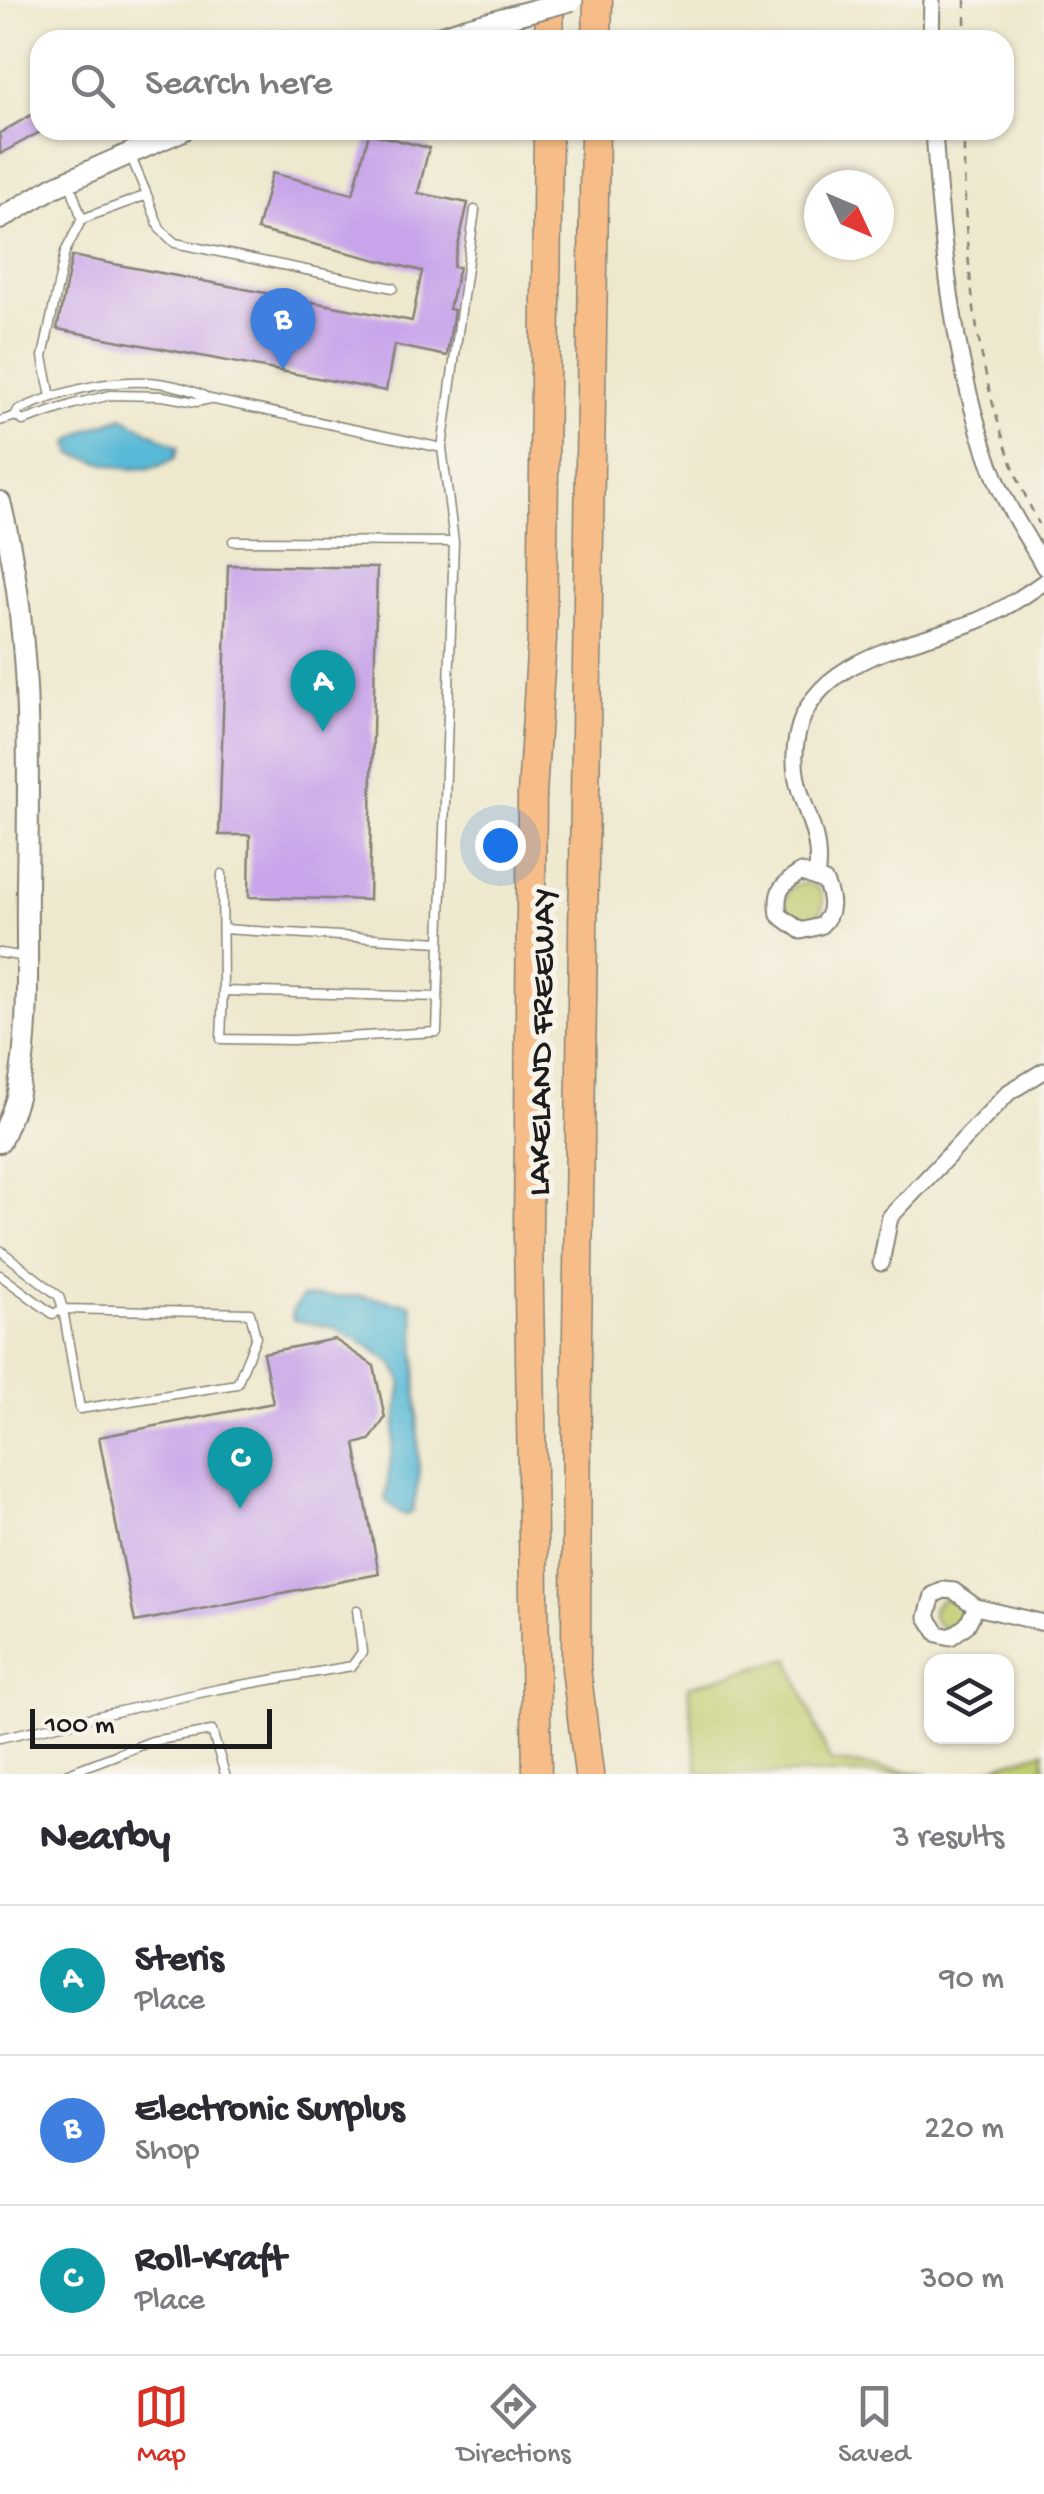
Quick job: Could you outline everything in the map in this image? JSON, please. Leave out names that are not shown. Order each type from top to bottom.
[{"type":"highway","points":[[550,0],[550,30]]},
{"type":"highway","points":[[597,30],[598,0]]},
{"type":"highway","name":"LAKELAND FREEWAY","points":[[537,1774],[528,1235],[532,794],[542,638],[548,140]]},
{"type":"highway","name":"LAKELAND FREEWAY","points":[[589,1774],[576,1668],[576,1395],[595,140]]},
{"type":"street","points":[[460,30],[572,0]]},
{"type":"street","points":[[932,0],[932,30]]},
{"type":"street","points":[[0,219],[69,181],[160,140]]},
{"type":"street","points":[[935,140],[946,265],[972,400],[999,486],[1044,567]]},
{"type":"street","points":[[0,502],[15,559],[26,675],[26,957],[18,1094],[0,1142]]},
{"type":"street","points":[[816,878],[819,846],[798,792],[794,764],[804,716],[824,687],[867,658],[980,620],[1044,582]]},
{"type":"street","points":[[881,1262],[890,1217],[1009,1092],[1044,1071]]},
{"type":"street","points":[[976,1607],[1044,1622]]},
{"type":"lane","points":[[130,153],[166,238],[393,288]]},
{"type":"lane","points":[[69,181],[82,218]]},
{"type":"lane","points":[[52,397],[43,357],[65,252],[82,218],[146,195]]},
{"type":"lane","points":[[222,874],[221,1038],[292,1040],[437,1032],[454,542],[442,448],[475,210]]},
{"type":"lane","points":[[16,416],[18,410],[80,388],[114,382],[154,383],[192,390],[210,399],[442,448]]},
{"type":"lane","points":[[16,416],[23,421],[111,396],[163,396],[196,402],[210,399]]},
{"type":"lane","points":[[0,421],[16,416]]},
{"type":"lane","points":[[233,541],[454,542]]},
{"type":"lane","points":[[222,929],[440,942]]},
{"type":"lane","points":[[0,953],[26,957]]},
{"type":"lane","points":[[223,992],[438,997]]},
{"type":"lane","points":[[0,1250],[58,1296],[63,1309],[80,1409],[237,1384],[256,1337],[250,1313],[63,1309],[53,1314],[0,1275]]},
{"type":"lane","points":[[0,1738],[218,1689],[352,1666],[362,1652],[357,1610]]},
{"type":"lane","points":[[66,1774],[152,1741],[212,1730],[225,1774]]},
{"type":"path","points":[[965,0],[965,30]]},
{"type":"path","points":[[964,140],[967,268],[984,364],[1003,440],[1024,496],[1044,534]]},
{"type":"green space","points":[[804,883],[818,888],[823,902],[818,916],[804,921],[790,916],[785,902],[790,888]]},
{"type":"green space","points":[[948,1598],[959,1602],[963,1613],[959,1624],[948,1628],[937,1624],[933,1613],[937,1602]]},
{"type":"green space","points":[[789,1658],[830,1761],[929,1774],[698,1774],[688,1686]]},
{"type":"green space","points":[[1044,1751],[1044,1774],[973,1774]]},
{"type":"water","points":[[123,417],[178,447],[174,459],[137,469],[73,454],[69,443],[75,437]]},
{"type":"water","points":[[361,1296],[411,1304],[415,1321],[419,1478],[413,1510],[407,1515],[385,1500],[402,1381],[394,1365],[332,1327],[293,1320],[292,1312],[302,1297]]},
{"type":"building","points":[[30,116],[30,138],[0,154],[0,133]]},
{"type":"building","points":[[367,140],[397,140],[429,148],[418,193],[468,203],[453,267],[459,267],[449,309],[454,310],[447,356],[394,345],[386,391],[57,329],[72,256],[412,321],[422,271],[257,230],[272,173],[353,194]]},
{"type":"building","points":[[228,565],[377,568],[369,900],[249,897],[250,835],[219,835]]},
{"type":"building","points":[[334,1339],[374,1366],[385,1418],[370,1440],[355,1444],[379,1574],[135,1622],[99,1437],[273,1403],[263,1353]]},
{"type":"place","name":"Electronic Surplus","points":[[283,370]]},
{"type":"place","name":"Steris","points":[[323,732]]},
{"type":"place","name":"Roll-Kraft","points":[[240,1509]]}]
